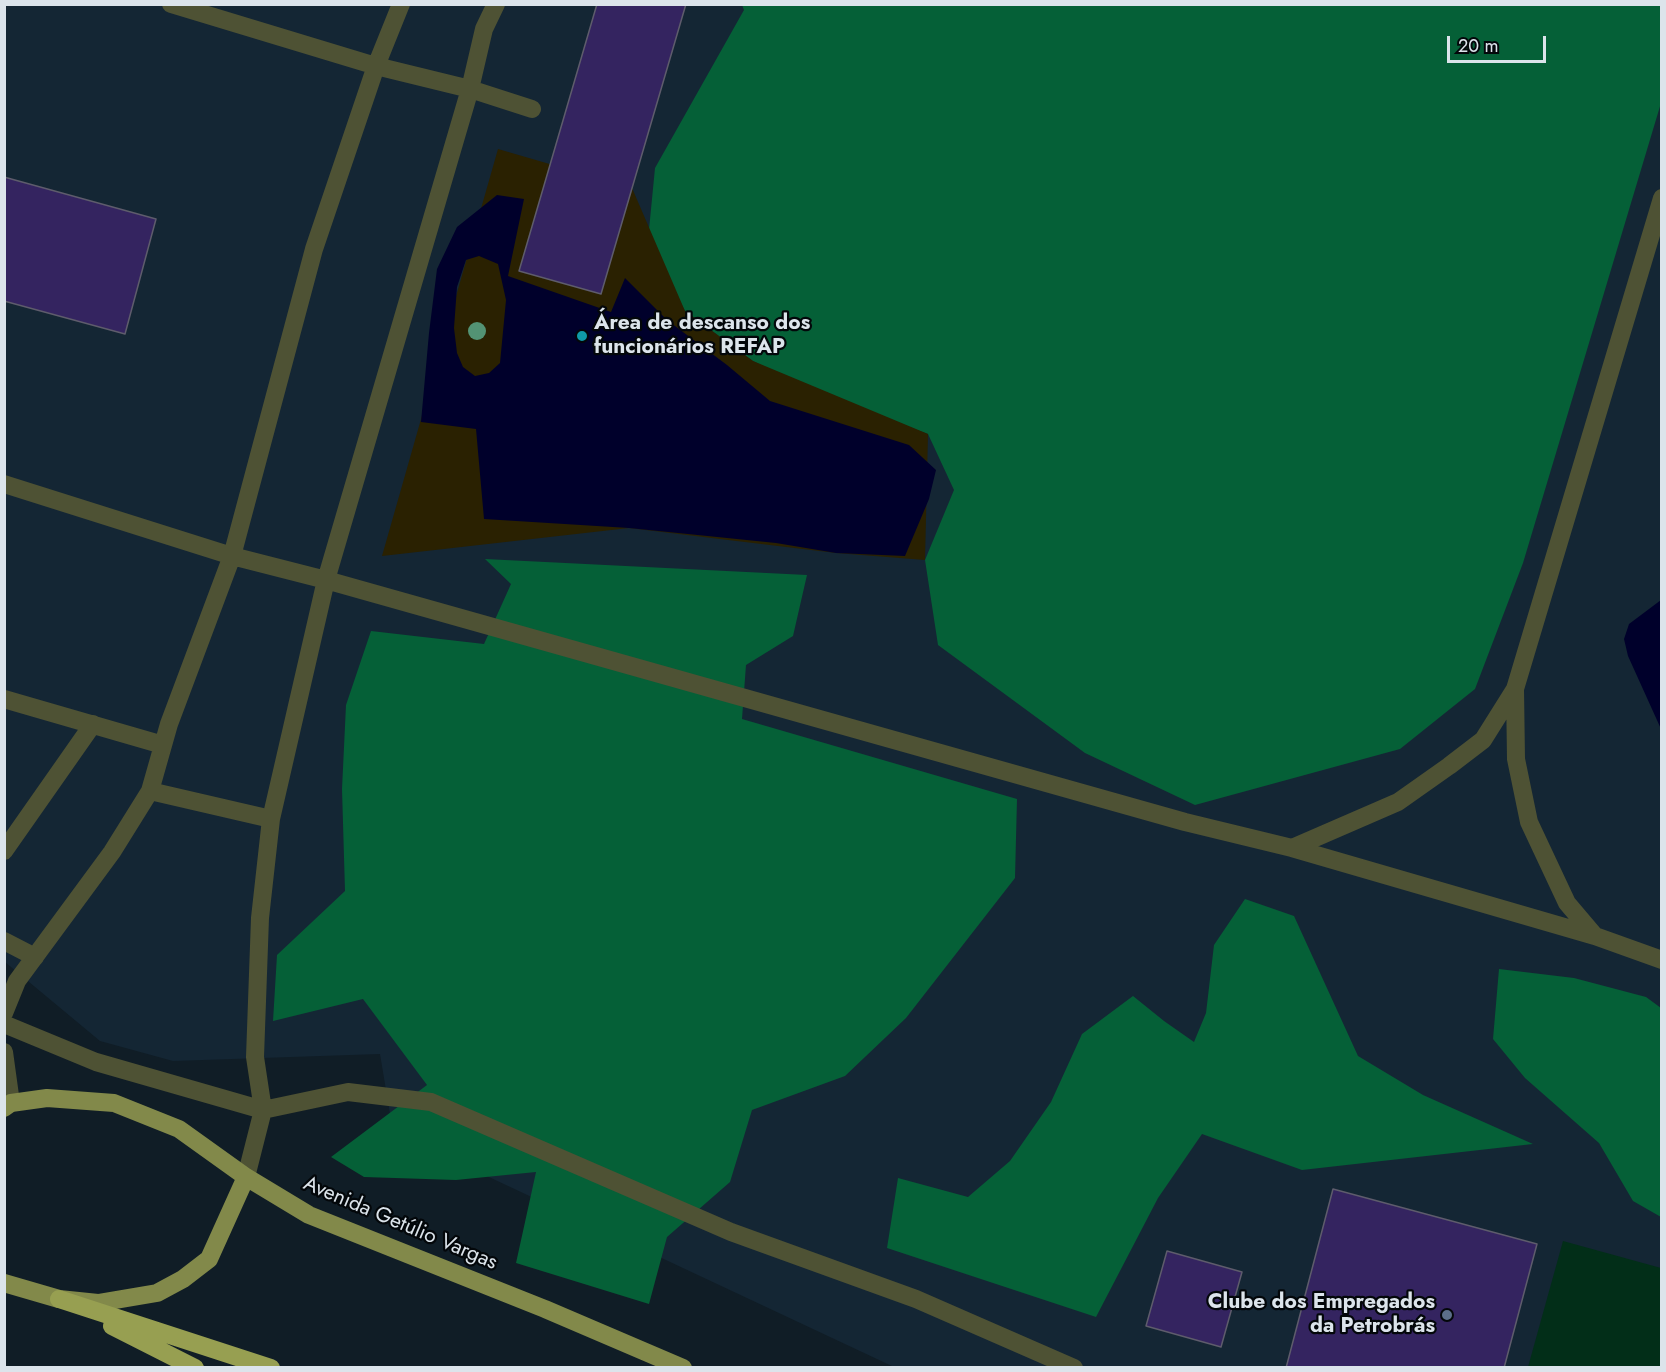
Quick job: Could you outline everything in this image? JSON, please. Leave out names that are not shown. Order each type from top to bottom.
[{"type":"highway","points":[[59,1299],[195,1368]]},
{"type":"highway","points":[[59,1299],[271,1368]]},
{"type":"main road","name":"Avenida Getúlio Vargas","points":[[8,1106],[47,1098],[114,1103],[179,1129],[246,1177],[309,1215],[534,1305],[683,1368]]},
{"type":"main road","points":[[4,1283],[59,1299],[98,1303],[158,1293],[183,1279],[209,1259],[246,1177]]},
{"type":"lane","points":[[171,4],[376,66],[470,89],[532,109]]},
{"type":"lane","points":[[4,1013],[17,981],[112,852],[150,791],[169,724],[232,556],[314,249],[376,66],[401,4]]},
{"type":"lane","points":[[246,1177],[263,1110],[255,1057],[260,918],[271,819],[326,580],[470,89],[484,29],[496,4]]},
{"type":"lane","points":[[1292,848],[1398,802],[1449,766],[1483,740],[1515,689],[1662,198]]},
{"type":"lane","points":[[4,484],[232,556],[326,580],[1185,822],[1292,848],[1595,936],[1662,960]]},
{"type":"lane","points":[[1515,689],[1516,759],[1529,822],[1567,903],[1595,936]]},
{"type":"lane","points":[[4,699],[163,745]]},
{"type":"lane","points":[[4,851],[93,724]]},
{"type":"lane","points":[[150,791],[271,819]]},
{"type":"lane","points":[[4,941],[35,957]]},
{"type":"lane","points":[[4,1024],[96,1062],[263,1110],[348,1092],[431,1102],[731,1232],[916,1299],[1074,1368]]},
{"type":"lane","points":[[4,1052],[8,1106]]},
{"type":"shaded area","points":[[4,5],[1661,5],[1661,1367],[894,1367],[393,1132],[380,1054],[173,1061],[100,1041],[5,962]]},
{"type":"green space","points":[[742,5],[1661,5],[1661,103],[1523,563],[1475,689],[1400,749],[1195,805],[1085,753],[938,645],[925,560],[954,490],[928,434],[827,397],[753,361],[685,311],[648,240],[655,168],[744,10]]},
{"type":"green space","points":[[485,559],[807,575],[793,636],[746,665],[742,719],[1017,799],[1015,878],[906,1018],[845,1076],[752,1110],[730,1182],[667,1237],[649,1304],[516,1263],[536,1172],[456,1180],[364,1177],[331,1157],[427,1085],[363,999],[273,1021],[277,955],[345,891],[342,789],[346,705],[371,631],[484,644],[511,584]]},
{"type":"green space","points":[[1245,899],[1294,916],[1358,1056],[1423,1095],[1533,1144],[1302,1170],[1202,1134],[1158,1198],[1096,1317],[887,1248],[898,1178],[968,1197],[1010,1161],[1051,1102],[1082,1034],[1133,996],[1194,1042],[1206,1013],[1214,945]]},
{"type":"green space","points":[[1499,969],[1574,978],[1646,997],[1661,1008],[1661,1217],[1633,1201],[1599,1143],[1525,1078],[1493,1039]]},
{"type":"green space","points":[[1563,1241],[1661,1268],[1661,1367],[1528,1367]]},
{"type":"sand","name":"Área de descanso dos funcionários REFAP","points":[[498,149],[632,188],[685,311],[753,361],[928,434],[925,560],[836,553],[629,528],[382,556]]},
{"type":"water","name":"Área de descanso dos funcionários REFAP","points":[[497,195],[524,199],[508,276],[611,312],[625,278],[667,320],[770,401],[909,445],[936,470],[929,499],[905,556],[836,553],[776,543],[629,528],[484,519],[476,429],[421,422],[437,269],[457,227]],"holes":[[[479,256],[498,264],[506,300],[500,363],[489,373],[475,376],[463,367],[457,353],[454,328],[457,287],[466,260]]]},
{"type":"water","points":[[1661,600],[1661,729],[1628,656],[1624,639],[1629,624]]},
{"type":"building","points":[[597,4],[686,4],[601,294],[519,271]]},
{"type":"building","points":[[4,177],[156,219],[125,334],[4,301]]},
{"type":"building","points":[[1333,1189],[1537,1244],[1504,1368],[1286,1368]]},
{"type":"building","points":[[1167,1251],[1242,1272],[1221,1347],[1146,1326]]},
{"type":"place","name":"Área de descanso dos funcionários REFAP","points":[[582,336]]},
{"type":"place","name":"Clube dos Empregados da Petrobrás","points":[[1447,1315]]}]
